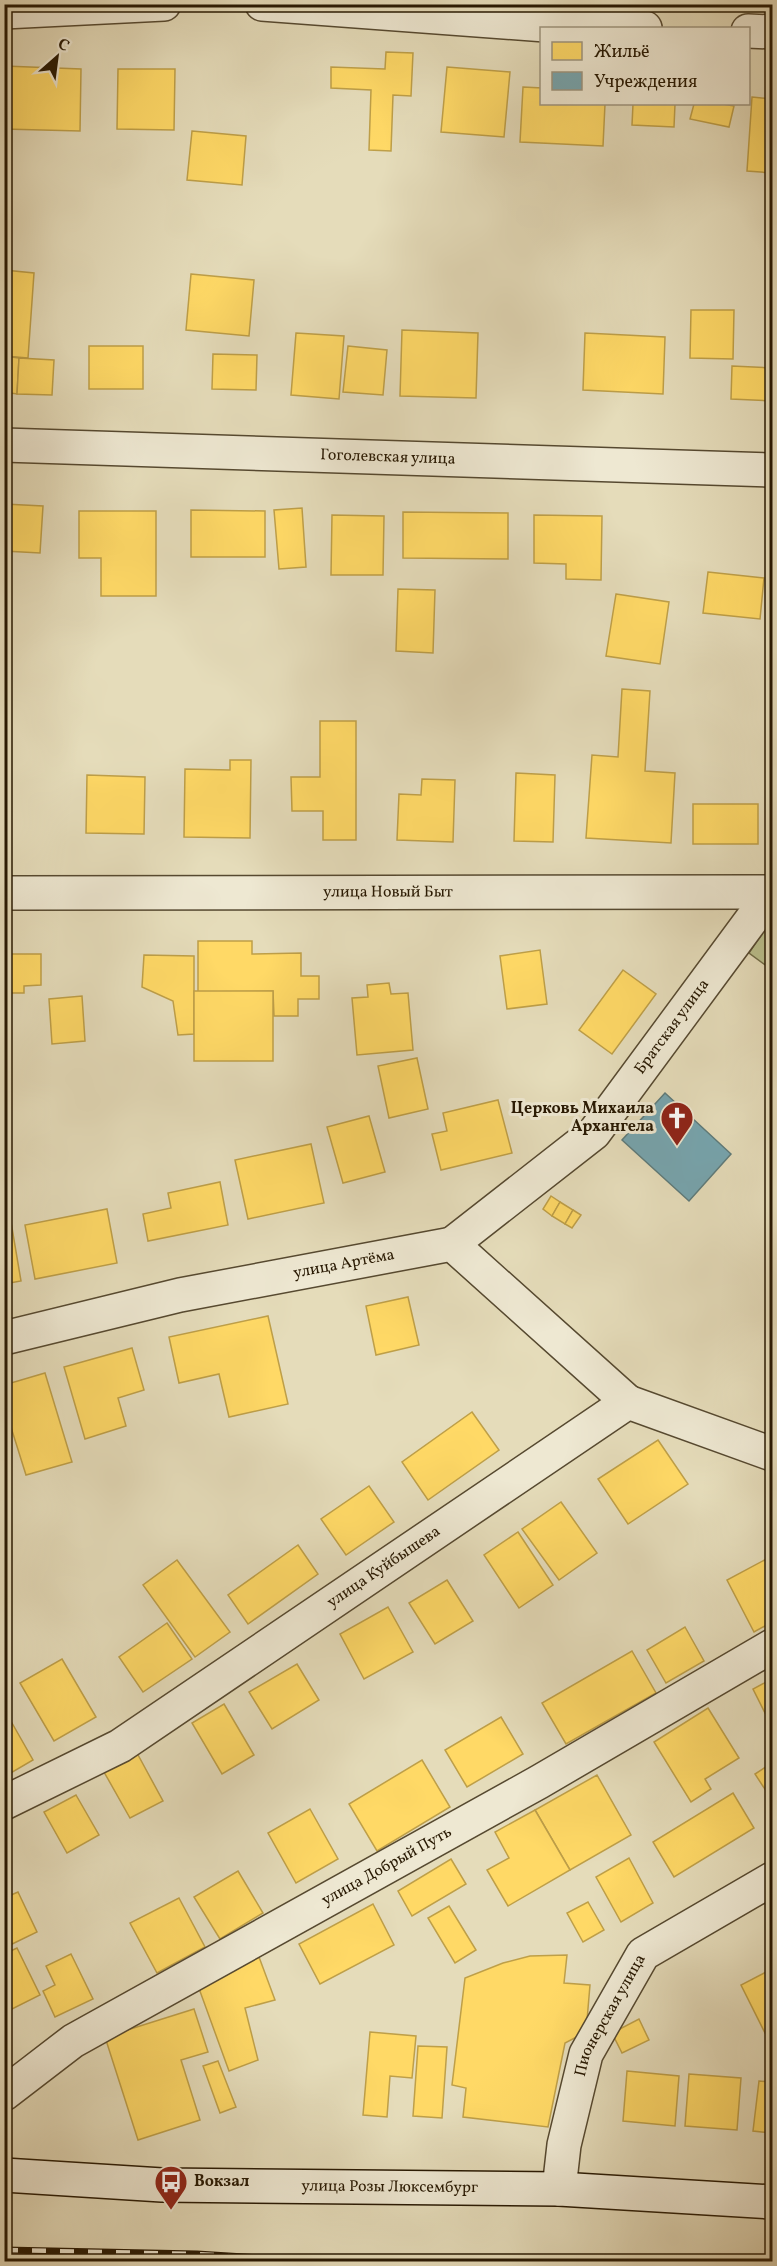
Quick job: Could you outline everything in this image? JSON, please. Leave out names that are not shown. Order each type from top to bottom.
[{"type":"street","points":[[4,12],[164,4]]},
{"type":"street","points":[[262,4],[573,16],[639,27]]},
{"type":"street","points":[[750,31],[772,32]]},
{"type":"street","name":"Гоголевская улица","points":[[4,445],[772,470]]},
{"type":"street","name":"улица Новый Быт","points":[[4,893],[772,892]]},
{"type":"street","name":"Братская улица","points":[[452,1244],[594,1133],[772,892]]},
{"type":"street","points":[[452,1244],[628,1402],[772,1454]]},
{"type":"street","name":"улица Артёма","points":[[4,1338],[180,1295],[452,1244]]},
{"type":"street","name":"улица Куйбышева","points":[[4,1803],[120,1746],[628,1402]]},
{"type":"street","name":"улица Добрый Путь","points":[[4,2094],[73,2041],[529,1788],[772,1646]]},
{"type":"street","name":"Пионерская улица","points":[[559,2189],[564,2145],[586,2054],[643,1954],[772,1879]]},
{"type":"street","name":"улица Розы Люксембург","points":[[4,2175],[162,2185],[559,2189],[772,2202]]},
{"type":"green space","points":[[772,918],[772,970],[749,953]]},
{"type":"building: Жильё","points":[[386,52],[413,53],[411,96],[393,95],[391,151],[369,150],[371,90],[331,88],[331,67],[385,69]]},
{"type":"building: Жильё","points":[[4,66],[81,69],[80,131],[4,129]]},
{"type":"building: Жильё","points":[[447,67],[510,72],[504,137],[441,132]]},
{"type":"building: Жильё","points":[[118,69],[175,69],[174,130],[117,129]]},
{"type":"building: Жильё","points":[[523,87],[540,88],[540,105],[605,105],[603,146],[520,142]]},
{"type":"building: Жильё","points":[[752,97],[772,99],[772,173],[747,171]]},
{"type":"building: Жильё","points":[[633,105],[675,105],[674,127],[632,125]]},
{"type":"building: Жильё","points":[[694,105],[734,106],[729,127],[690,119]]},
{"type":"building: Жильё","points":[[192,131],[246,136],[242,185],[187,180]]},
{"type":"building: Жильё","points":[[4,270],[34,273],[28,358],[4,356]]},
{"type":"building: Жильё","points":[[191,274],[254,280],[249,336],[186,330]]},
{"type":"building: Жильё","points":[[691,310],[734,310],[733,359],[690,358]]},
{"type":"building: Жильё","points":[[402,330],[478,333],[476,398],[400,396]]},
{"type":"building: Жильё","points":[[296,333],[344,336],[339,399],[291,395]]},
{"type":"building: Жильё","points":[[585,333],[665,337],[663,394],[583,390]]},
{"type":"building: Жильё","points":[[89,346],[143,346],[143,389],[89,389]]},
{"type":"building: Жильё","points":[[348,346],[387,350],[383,395],[343,392]]},
{"type":"building: Жильё","points":[[213,354],[257,355],[256,390],[212,389]]},
{"type":"building: Жильё","points":[[4,356],[19,358],[17,394],[4,392]]},
{"type":"building: Жильё","points":[[19,358],[54,360],[52,395],[17,394]]},
{"type":"building: Жильё","points":[[732,366],[772,368],[772,401],[731,399]]},
{"type":"building: Жильё","points":[[4,504],[43,506],[40,553],[4,551]]},
{"type":"building: Жильё","points":[[302,508],[306,567],[279,569],[274,510]]},
{"type":"building: Жильё","points":[[191,510],[265,511],[265,557],[191,557]]},
{"type":"building: Жильё","points":[[79,511],[156,511],[156,596],[101,596],[101,558],[79,558]]},
{"type":"building: Жильё","points":[[403,512],[508,513],[508,559],[403,558]]},
{"type":"building: Жильё","points":[[332,515],[384,516],[383,575],[331,575]]},
{"type":"building: Жильё","points":[[534,515],[602,516],[601,580],[566,579],[566,564],[534,563]]},
{"type":"building: Жильё","points":[[708,572],[764,578],[760,619],[703,613]]},
{"type":"building: Жильё","points":[[398,589],[435,590],[433,653],[396,651]]},
{"type":"building: Жильё","points":[[616,594],[669,602],[660,664],[606,656]]},
{"type":"building: Жильё","points":[[622,689],[650,691],[645,771],[675,773],[671,843],[586,838],[592,755],[618,757]]},
{"type":"building: Жильё","points":[[320,721],[356,721],[356,840],[323,840],[323,811],[292,811],[291,777],[320,777]]},
{"type":"building: Жильё","points":[[230,760],[251,760],[250,838],[184,837],[185,769],[230,770]]},
{"type":"building: Жильё","points":[[516,773],[555,775],[553,842],[514,841]]},
{"type":"building: Жильё","points":[[87,775],[145,777],[144,834],[86,833]]},
{"type":"building: Жильё","points":[[422,779],[455,780],[453,842],[397,840],[399,794],[421,795]]},
{"type":"building: Жильё","points":[[693,804],[758,804],[758,844],[693,844]]},
{"type":"building: Жильё","points":[[198,941],[252,941],[252,954],[301,953],[301,976],[319,976],[319,999],[298,999],[298,1016],[274,1016],[273,991],[198,992]]},
{"type":"building: Жильё","points":[[540,950],[547,1004],[507,1009],[500,956]]},
{"type":"building: Жильё","points":[[4,954],[41,954],[41,985],[24,986],[24,993],[4,993]]},
{"type":"building: Жильё","points":[[144,955],[194,956],[194,1034],[178,1035],[173,1001],[142,987]]},
{"type":"building: Жильё","points":[[623,970],[656,994],[612,1054],[579,1030]]},
{"type":"building: Жильё","points":[[389,983],[391,994],[408,993],[413,1050],[357,1055],[352,998],[368,997],[367,985]]},
{"type":"building: Жильё","points":[[194,991],[273,991],[273,1061],[194,1061]]},
{"type":"building: Жильё","points":[[82,996],[85,1041],[52,1044],[49,999]]},
{"type":"building: Жильё","points":[[417,1058],[428,1109],[389,1118],[378,1066]]},
{"type":"building: Жильё","points":[[498,1100],[512,1153],[441,1170],[432,1134],[447,1131],[443,1113]]},
{"type":"building: Жильё","points":[[369,1116],[385,1172],[343,1183],[327,1127]]},
{"type":"building: Жильё","points":[[311,1144],[324,1203],[248,1219],[235,1160]]},
{"type":"building: Жильё","points":[[220,1182],[228,1225],[148,1241],[143,1214],[171,1208],[168,1193]]},
{"type":"building: Жильё","points":[[551,1196],[560,1202],[552,1216],[543,1209]]},
{"type":"building: Жильё","points":[[560,1202],[573,1210],[565,1224],[552,1216]]},
{"type":"building: Жильё","points":[[107,1209],[117,1263],[35,1279],[25,1225]]},
{"type":"building: Жильё","points":[[573,1210],[581,1215],[572,1228],[565,1224]]},
{"type":"building: Жильё","points":[[11,1222],[21,1281],[4,1284],[4,1223]]},
{"type":"building: Жильё","points":[[408,1297],[419,1345],[376,1355],[366,1306]]},
{"type":"building: Жильё","points":[[268,1316],[288,1404],[229,1417],[219,1374],[179,1383],[169,1337]]},
{"type":"building: Жильё","points":[[132,1348],[144,1390],[118,1398],[126,1426],[85,1439],[64,1367]]},
{"type":"building: Жильё","points":[[45,1373],[72,1462],[26,1475],[4,1405],[4,1385]]},
{"type":"building: Жильё","points":[[472,1412],[499,1450],[428,1500],[402,1462]]},
{"type":"building: Жильё","points":[[658,1440],[688,1484],[628,1524],[598,1479]]},
{"type":"building: Жильё","points":[[369,1486],[394,1522],[346,1555],[321,1519]]},
{"type":"building: Жильё","points":[[561,1502],[597,1553],[559,1580],[522,1529]]},
{"type":"building: Жильё","points":[[518,1532],[553,1585],[519,1608],[484,1555]]},
{"type":"building: Жильё","points":[[298,1545],[318,1574],[248,1624],[228,1595]]},
{"type":"building: Жильё","points":[[772,1556],[772,1622],[754,1632],[727,1580]]},
{"type":"building: Жильё","points":[[177,1560],[230,1632],[195,1657],[143,1585]]},
{"type":"building: Жильё","points":[[447,1580],[473,1621],[435,1644],[409,1603]]},
{"type":"building: Жильё","points":[[388,1607],[413,1652],[364,1679],[340,1634]]},
{"type":"building: Жильё","points":[[167,1623],[192,1659],[143,1692],[119,1657]]},
{"type":"building: Жильё","points":[[685,1627],[704,1661],[666,1683],[647,1650]]},
{"type":"building: Жильё","points":[[632,1651],[656,1693],[566,1744],[542,1703]]},
{"type":"building: Жильё","points":[[62,1659],[96,1717],[54,1741],[20,1683]]},
{"type":"building: Жильё","points":[[297,1664],[319,1700],[272,1729],[249,1692]]},
{"type":"building: Жильё","points":[[772,1679],[772,1714],[767,1717],[753,1689]]},
{"type":"building: Жильё","points":[[224,1704],[254,1755],[222,1774],[192,1723]]},
{"type":"building: Жильё","points":[[708,1708],[739,1758],[705,1779],[711,1789],[691,1802],[654,1742]]},
{"type":"building: Жильё","points":[[501,1717],[523,1754],[467,1787],[445,1750]]},
{"type":"building: Жильё","points":[[12,1723],[33,1760],[4,1777],[4,1727]]},
{"type":"building: Жильё","points":[[137,1753],[163,1801],[130,1818],[104,1772]]},
{"type":"building: Жильё","points":[[422,1760],[450,1807],[377,1851],[349,1804]]},
{"type":"building: Жильё","points":[[772,1763],[772,1800],[755,1774]]},
{"type":"building: Жильё","points":[[597,1775],[631,1835],[570,1870],[535,1810]]},
{"type":"building: Жильё","points":[[733,1793],[754,1828],[674,1877],[653,1842]]},
{"type":"building: Жильё","points":[[76,1795],[99,1835],[67,1853],[44,1812]]},
{"type":"building: Жильё","points":[[310,1809],[338,1859],[296,1883],[268,1833]]},
{"type":"building: Жильё","points":[[535,1810],[570,1870],[508,1906],[487,1870],[509,1858],[495,1832]]},
{"type":"building: Жильё","points":[[629,1858],[653,1903],[621,1922],[596,1877]]},
{"type":"building: Жильё","points":[[451,1859],[466,1884],[412,1916],[398,1891]]},
{"type":"building: Жильё","points":[[238,1871],[263,1913],[220,1939],[194,1897]]},
{"type":"building: Жильё","points":[[18,1892],[37,1932],[4,1948],[4,1898]]},
{"type":"building: Жильё","points":[[179,1898],[205,1947],[157,1973],[130,1923]]},
{"type":"building: Жильё","points":[[588,1902],[604,1930],[583,1942],[567,1913]]},
{"type":"building: Жильё","points":[[373,1904],[394,1945],[320,1984],[299,1944]]},
{"type":"building: Жильё","points":[[449,1906],[476,1950],[455,1963],[428,1918]]},
{"type":"building: Жильё","points":[[17,1948],[40,1995],[4,2013],[4,1954]]},
{"type":"building: Жильё","points":[[71,1954],[93,1999],[55,2017],[43,1991],[55,1985],[46,1966]]},
{"type":"building: Жильё","points":[[567,1955],[564,1983],[590,1985],[586,2032],[565,2043],[548,2127],[463,2117],[466,2088],[452,2085],[465,1978],[503,1963],[530,1956]]},
{"type":"building: Жильё","points":[[259,1957],[275,2000],[245,2008],[258,2060],[229,2071],[197,1983]]},
{"type":"building: Жильё","points":[[772,1969],[772,2030],[765,2033],[741,1985]]},
{"type":"building: Жильё","points":[[194,2009],[208,2052],[181,2060],[200,2120],[138,2140],[105,2037]]},
{"type":"building: Жильё","points":[[639,2019],[649,2040],[622,2053],[612,2033]]},
{"type":"building: Жильё","points":[[370,2032],[416,2036],[412,2078],[390,2076],[387,2117],[363,2115]]},
{"type":"building: Жильё","points":[[418,2046],[447,2047],[442,2118],[413,2116]]},
{"type":"building: Жильё","points":[[218,2061],[236,2107],[220,2113],[203,2066]]},
{"type":"building: Жильё","points":[[627,2071],[679,2076],[675,2126],[623,2121]]},
{"type":"building: Жильё","points":[[689,2074],[741,2078],[737,2130],[685,2126]]},
{"type":"building: Жильё","points":[[759,2081],[772,2082],[772,2133],[753,2131]]},
{"type":"building: Учреждения","name":"Церковь Михаила Архангела","points":[[665,1093],[731,1154],[689,1201],[622,1140]]},
{"type":"railway","points":[[4,2250],[197,2254],[322,2262]]},
{"type":"place","name":"Церковь Михаила Архангела","points":[[677,1147]]},
{"type":"place","name":"Вокзал","points":[[171,2211]]}]
